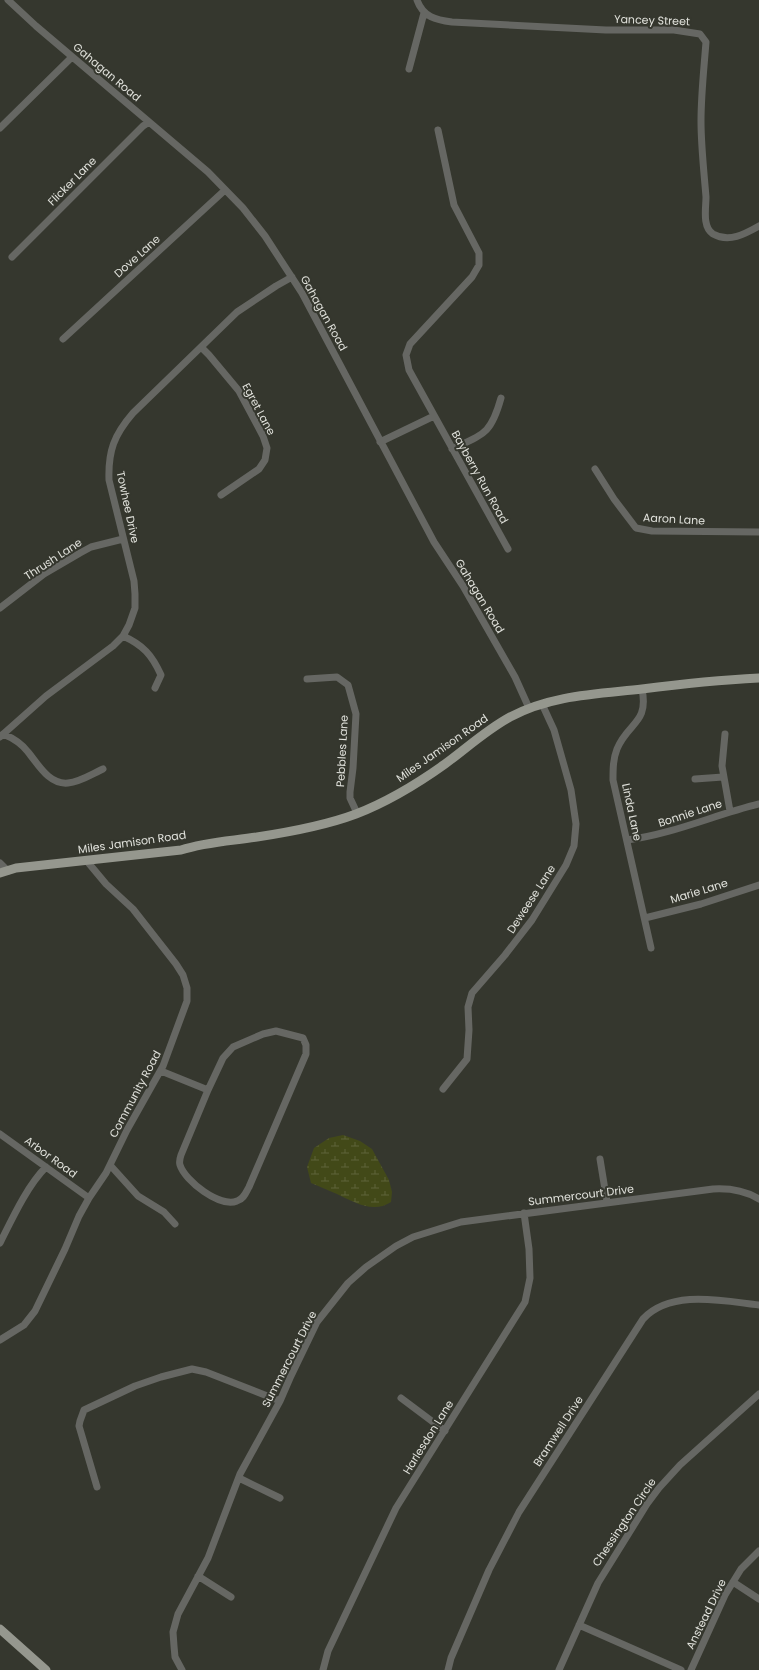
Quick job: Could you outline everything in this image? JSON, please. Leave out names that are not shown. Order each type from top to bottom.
[{"type":"main road","name":"Miles Jamison Road","points":[[4,872],[16,868],[181,850],[198,844],[258,837],[298,830],[330,822],[378,805],[413,785],[445,764],[496,725],[529,708],[561,698],[759,678]]},
{"type":"main road","points":[[0,1629],[46,1670]]},
{"type":"street","name":"Gahagan Road","points":[[8,0],[23,15],[208,172],[243,208],[265,236],[302,293],[434,542],[463,586],[515,677],[529,708]]},
{"type":"street","points":[[409,69],[424,12],[417,0]]},
{"type":"street","name":"Yancey Street","points":[[424,12],[432,18],[452,22],[606,30],[674,30],[700,34],[706,42],[701,119],[707,227],[712,234],[723,238],[743,235],[759,226]]},
{"type":"street","points":[[0,128],[72,57]]},
{"type":"street","name":"Flicker Lane","points":[[12,257],[143,126],[149,122]]},
{"type":"street","name":"Bayberry Run Road","points":[[438,130],[450,193],[458,213],[476,247],[480,259],[479,265],[472,277],[407,349],[406,360],[409,370],[508,549]]},
{"type":"street","name":"Dove Lane","points":[[63,339],[226,190]]},
{"type":"street","name":"Towhee Drive","points":[[2,735],[46,696],[106,652],[123,636],[132,617],[135,608],[135,594],[109,480],[110,458],[115,437],[133,413],[238,312],[292,277]]},
{"type":"street","name":"Egret Lane","points":[[201,347],[239,392],[263,436],[267,448],[265,460],[259,469],[221,495]]},
{"type":"street","points":[[452,449],[486,431],[491,425],[501,398]]},
{"type":"street","points":[[380,442],[434,416]]},
{"type":"street","name":"Aaron Lane","points":[[595,469],[614,499],[636,528],[652,531],[759,532]]},
{"type":"street","name":"Thrush Lane","points":[[0,608],[44,574],[80,553],[91,547],[123,539]]},
{"type":"street","points":[[123,636],[134,641],[150,654],[155,661],[161,675],[155,688]]},
{"type":"street","name":"Pebbles Lane","points":[[307,679],[337,677],[348,685],[351,691],[356,714],[350,798],[357,813]]},
{"type":"street","name":"Linda Lane","points":[[642,689],[645,701],[643,713],[620,742],[613,764],[614,785],[651,948]]},
{"type":"street","name":"Deweese Lane","points":[[443,1089],[467,1059],[469,1030],[468,1007],[472,992],[505,955],[532,920],[566,866],[574,846],[576,824],[571,790],[554,730],[542,704]]},
{"type":"street","points":[[725,734],[722,762],[730,811]]},
{"type":"street","points":[[2,735],[19,743],[44,772],[53,779],[62,783],[74,782],[103,769]]},
{"type":"street","points":[[695,779],[724,777]]},
{"type":"street","name":"Bonnie Lane","points":[[627,840],[691,826],[730,811],[759,804]]},
{"type":"street","name":"Community Road","points":[[0,1340],[24,1325],[35,1311],[79,1216],[110,1165],[133,1119],[161,1071],[186,1006],[188,995],[183,975],[144,922],[130,906],[106,884],[86,860]]},
{"type":"street","points":[[0,863],[4,872]]},
{"type":"street","name":"Marie Lane","points":[[644,918],[701,904],[759,885]]},
{"type":"street","points":[[276,1031],[303,1038],[306,1045],[306,1054],[249,1187],[243,1197],[238,1201],[230,1203],[208,1195],[186,1176],[179,1163],[180,1155],[208,1090],[223,1058],[233,1047],[263,1034],[276,1031]]},
{"type":"street","points":[[161,1071],[208,1090]]},
{"type":"street","name":"Arbor Road","points":[[0,1134],[89,1198]]},
{"type":"street","points":[[600,1159],[607,1202]]},
{"type":"street","points":[[110,1165],[138,1196],[164,1212],[175,1224]]},
{"type":"street","points":[[0,1243],[38,1174],[46,1167]]},
{"type":"street","name":"Summercourt Drive","points":[[182,1670],[175,1657],[174,1632],[178,1614],[208,1558],[217,1537],[226,1508],[239,1478],[280,1401],[317,1322],[348,1283],[366,1267],[396,1246],[413,1237],[461,1222],[607,1202],[722,1189],[742,1191],[759,1198]]},
{"type":"street","name":"Harlesdon Lane","points":[[323,1670],[328,1651],[396,1508],[525,1302],[530,1278],[529,1249],[524,1213]]},
{"type":"street","name":"Bramwell Drive","points":[[448,1670],[451,1658],[489,1570],[519,1512],[643,1319],[652,1310],[678,1301],[705,1300],[759,1305]]},
{"type":"street","points":[[97,1487],[80,1426],[82,1415],[84,1410],[135,1386],[161,1376],[192,1369],[206,1372],[280,1401]]},
{"type":"street","name":"Chessington Circle","points":[[559,1670],[589,1600],[608,1565],[659,1488],[680,1465],[759,1394]]},
{"type":"street","points":[[401,1398],[445,1431]]},
{"type":"street","points":[[239,1478],[280,1498]]},
{"type":"street","name":"Anstead Drive","points":[[691,1670],[714,1619],[733,1582],[741,1569],[759,1551]]},
{"type":"street","points":[[198,1576],[231,1597]]},
{"type":"street","points":[[733,1582],[759,1599]]},
{"type":"street","points":[[579,1625],[681,1670]]},
{"type":"green space","points":[[343,1135],[360,1141],[372,1149],[389,1180],[392,1192],[391,1202],[377,1207],[364,1206],[311,1183],[307,1167],[314,1148],[329,1138]]}]
